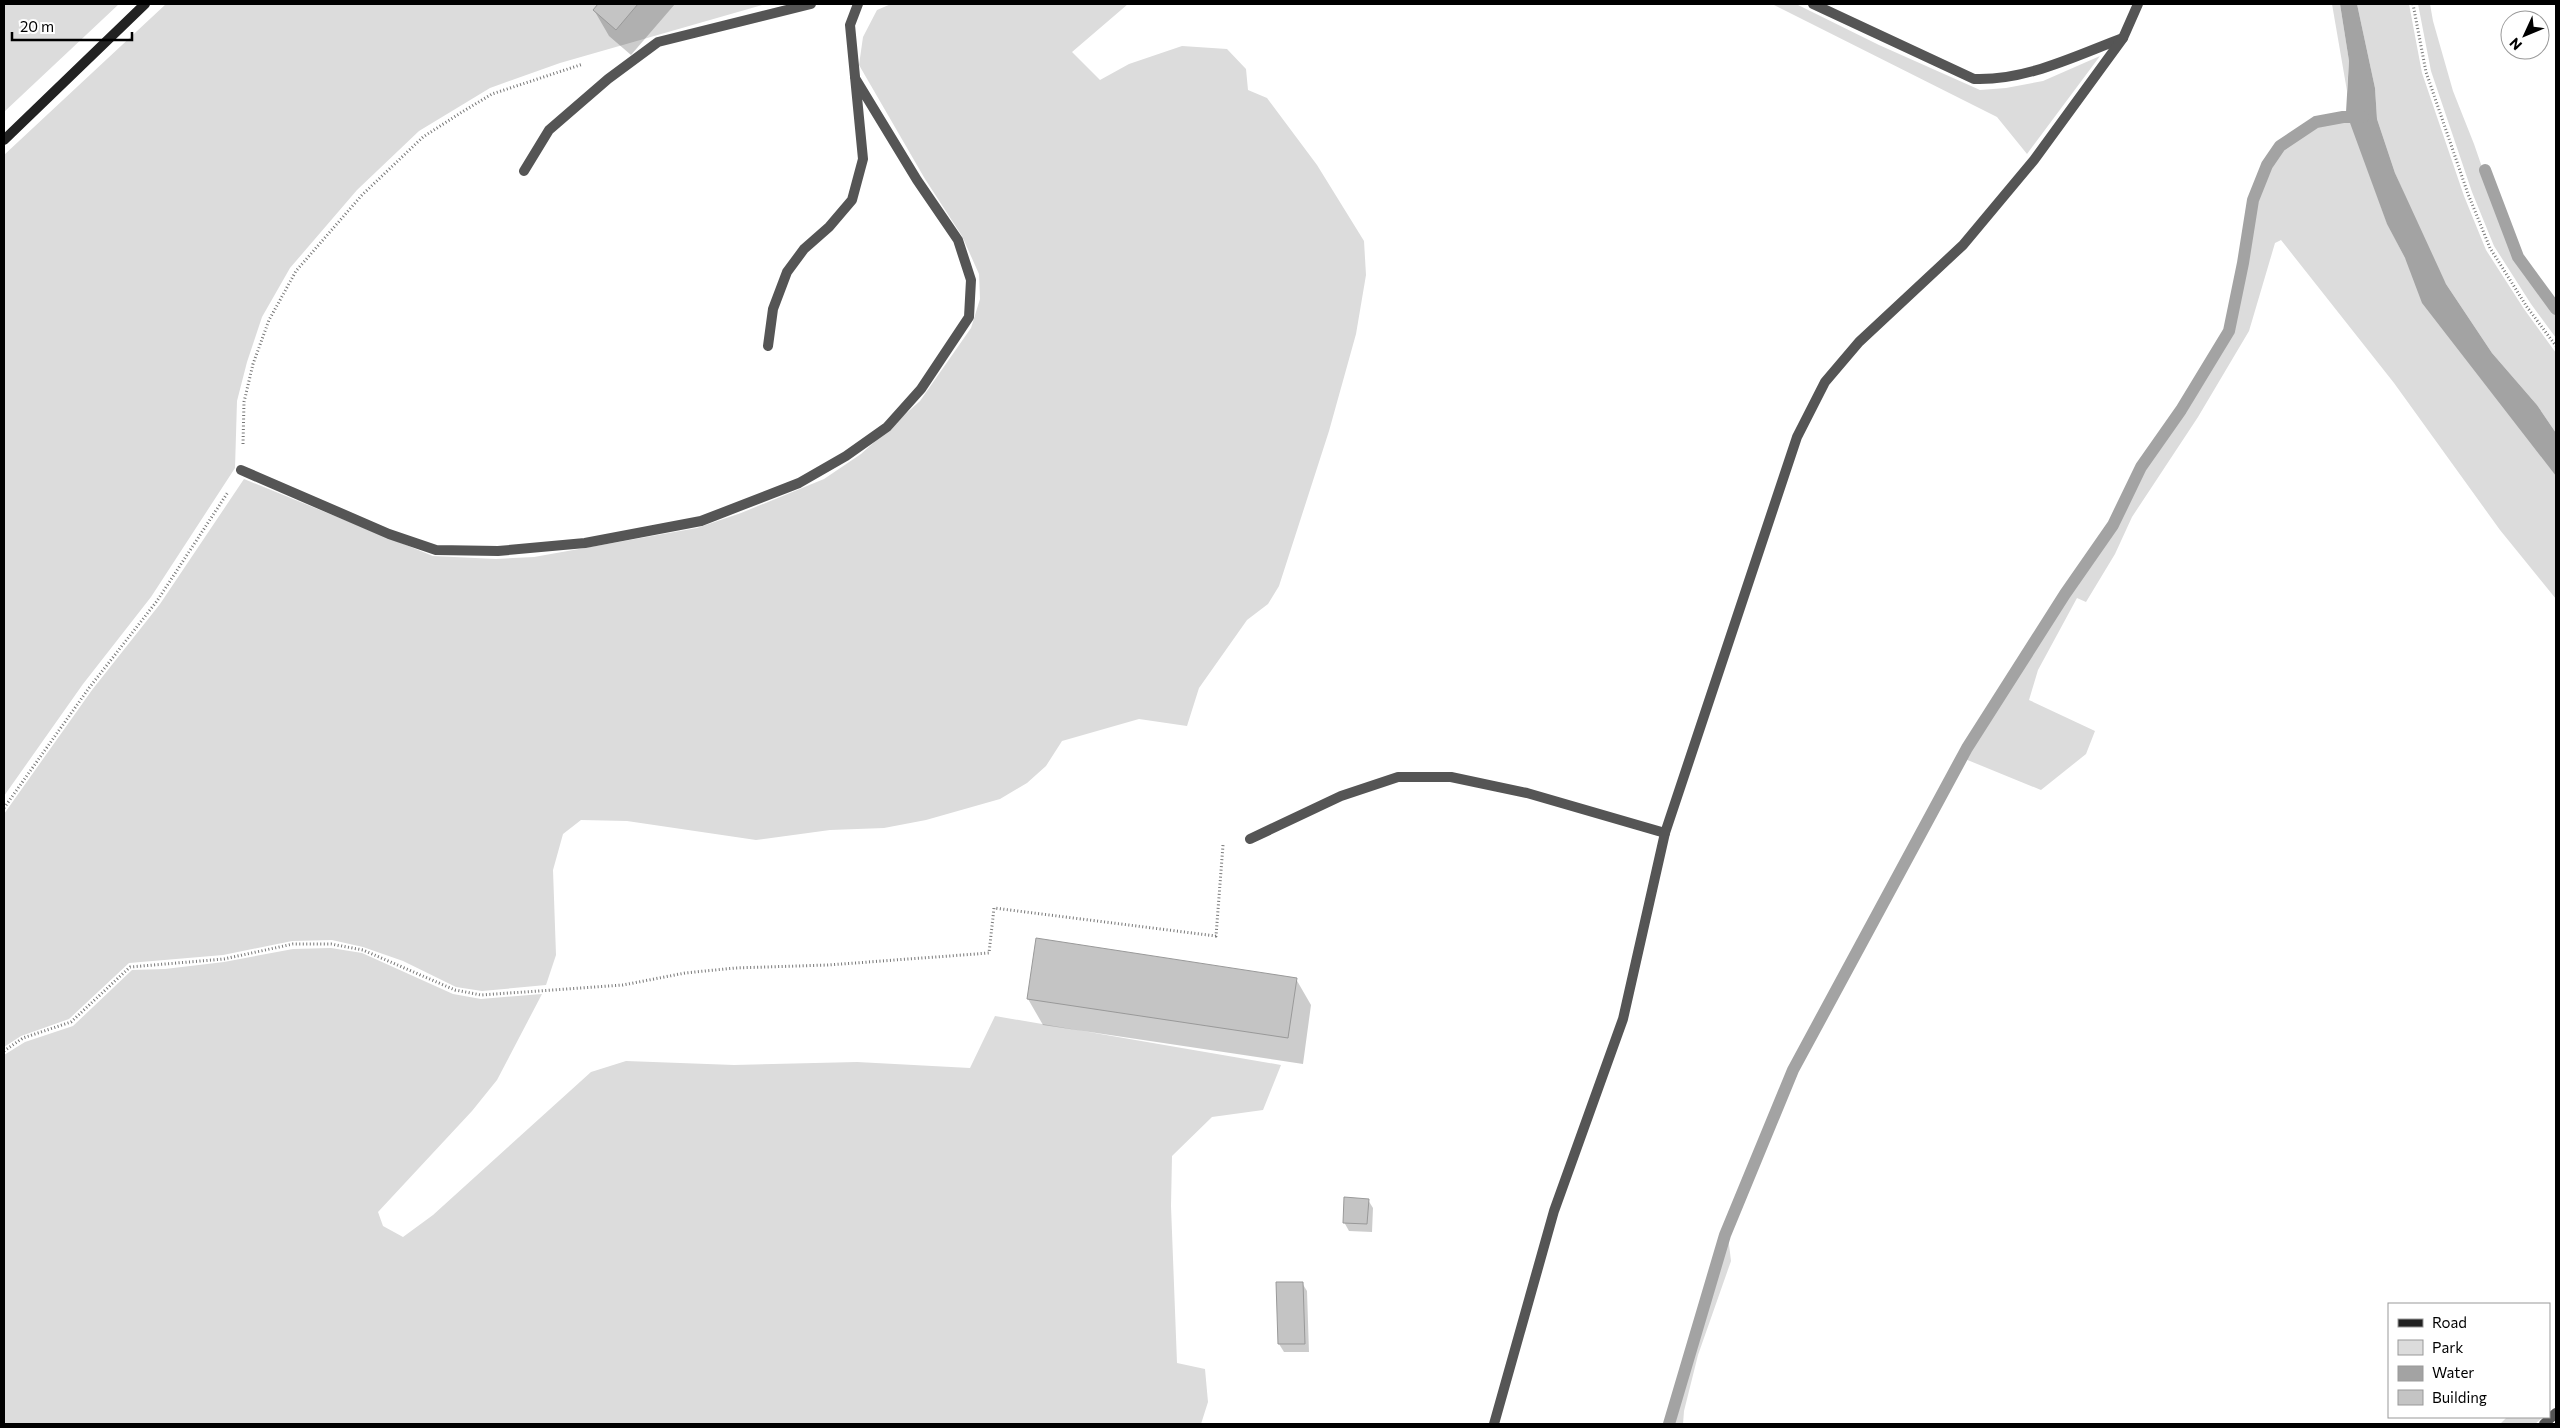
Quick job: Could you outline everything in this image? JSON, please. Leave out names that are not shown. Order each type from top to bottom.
[{"type":"main road","points":[[4,140],[145,4]]},
{"type":"street","points":[[524,170],[549,130],[608,79],[658,42],[811,4]]},
{"type":"street","points":[[768,346],[773,309],[787,272],[804,250],[829,227],[852,200],[863,159],[850,25],[858,4]]},
{"type":"street","points":[[1813,4],[1974,80],[1999,80],[2041,69],[2123,38]]},
{"type":"street","points":[[1494,1424],[1554,1211],[1623,1019],[1665,833],[1797,437],[1825,382],[1859,342],[1963,244],[2034,160],[2123,38],[2138,4]]},
{"type":"street","points":[[241,470],[389,534],[436,550],[498,551],[585,543],[701,520],[799,483],[846,456],[887,427],[921,389],[969,317],[971,280],[958,240],[917,180],[855,78]]},
{"type":"street","points":[[1250,839],[1341,796],[1398,777],[1451,777],[1527,793],[1665,833]]},
{"type":"street","points":[[2544,1424],[2556,1413]]},
{"type":"path","points":[[2413,4],[2426,72],[2464,185],[2490,248],[2527,307],[2556,346]]},
{"type":"path","points":[[4,808],[89,688],[157,601],[241,470],[244,402],[253,364],[269,320],[296,272],[362,195],[423,137],[492,94],[591,62]]},
{"type":"path","points":[[4,1050],[23,1038],[71,1022],[130,966],[224,959],[293,944],[331,944],[363,950],[455,990],[481,995],[624,985],[685,973],[735,968],[828,965],[989,953],[994,908],[1216,936],[1224,835],[1250,839]]},
{"type":"green space","points":[[4,4],[119,4],[4,112]]},
{"type":"green space","points":[[166,4],[766,4],[560,63],[490,88],[419,131],[357,190],[290,268],[262,317],[247,362],[237,401],[235,468],[151,597],[83,684],[4,796],[4,155]]},
{"type":"green space","points":[[891,4],[1128,4],[1072,52],[1100,80],[1129,64],[1182,46],[1227,49],[1246,69],[1248,90],[1267,98],[1317,165],[1364,241],[1366,275],[1356,334],[1329,431],[1279,586],[1268,604],[1247,620],[1199,688],[1187,726],[1139,719],[1062,741],[1046,766],[1027,783],[1000,799],[926,820],[884,828],[830,830],[756,840],[627,821],[581,820],[563,834],[553,870],[556,955],[546,985],[482,991],[456,987],[403,961],[363,947],[332,940],[292,941],[223,955],[129,963],[69,1019],[21,1036],[4,1047],[4,814],[92,690],[160,604],[244,479],[433,556],[496,559],[534,557],[697,528],[741,513],[824,479],[861,454],[920,401],[971,328],[980,299],[979,274],[962,236],[925,179],[859,65],[863,37],[877,10]]},
{"type":"green space","points":[[1772,4],[1796,4],[1879,45],[1980,90],[2006,88],[2043,81],[2100,56],[2027,154],[1997,117]]},
{"type":"green space","points":[[2332,4],[2340,4],[2349,61],[2347,91]]},
{"type":"green space","points":[[2357,4],[2409,4],[2422,73],[2464,196],[2486,250],[2524,309],[2556,353],[2556,433],[2537,405],[2492,353],[2446,284],[2429,252],[2395,173],[2377,119],[2375,88]]},
{"type":"green space","points":[[2418,4],[2430,4],[2453,91],[2501,222],[2516,258],[2556,312],[2556,338],[2531,304],[2494,246],[2472,192],[2431,71]]},
{"type":"green space","points":[[2343,121],[2351,123],[2387,223],[2405,258],[2556,476],[2556,599],[2500,530],[2394,383],[2281,240],[2275,243],[2249,331],[2198,417],[2132,517],[2115,554],[2086,602],[2077,598],[2038,670],[2029,700],[2095,731],[2086,754],[2041,790],[1965,759],[2068,595],[2116,527],[2144,468],[2184,412],[2232,333],[2247,264],[2256,201],[2269,167],[2282,148],[2299,135],[2317,125]]},
{"type":"green space","points":[[331,948],[362,953],[453,994],[481,999],[542,994],[497,1080],[472,1111],[378,1212],[383,1226],[403,1237],[433,1215],[591,1072],[626,1061],[734,1065],[857,1062],[970,1068],[995,1016],[1281,1065],[1263,1110],[1212,1117],[1172,1156],[1171,1206],[1177,1363],[1205,1369],[1208,1402],[1201,1424],[4,1424],[4,1055],[25,1042],[73,1026],[132,970],[165,969],[224,962],[293,949]]},
{"type":"green space","points":[[1728,1236],[1731,1261],[1698,1355],[1684,1411],[1683,1424],[1672,1424]]},
{"type":"green space","points":[[2506,1418],[2542,1418],[2535,1424],[2500,1424]]},
{"type":"water","points":[[2340,4],[2357,4],[2375,88],[2377,119],[2395,173],[2446,284],[2492,353],[2537,405],[2556,433],[2556,476],[2422,303],[2405,258],[2387,224],[2346,112],[2349,61]]},
{"type":"building","points":[[598,4],[638,4],[616,30],[593,10]]},
{"type":"building","points":[[1036,938],[1297,978],[1288,1038],[1027,999]]},
{"type":"building","points":[[1344,1197],[1369,1199],[1367,1224],[1343,1223]]},
{"type":"building","points":[[1276,1282],[1303,1282],[1305,1344],[1278,1344]]},
{"type":"waterway","points":[[1669,1424],[1725,1235],[1793,1070],[1967,748],[2065,594],[2113,525],[2141,467],[2181,410],[2229,331],[2243,263],[2253,200],[2267,165],[2280,146],[2316,122],[2343,117],[2363,117]]},
{"type":"waterway","points":[[2485,170],[2518,257],[2556,309]]}]
